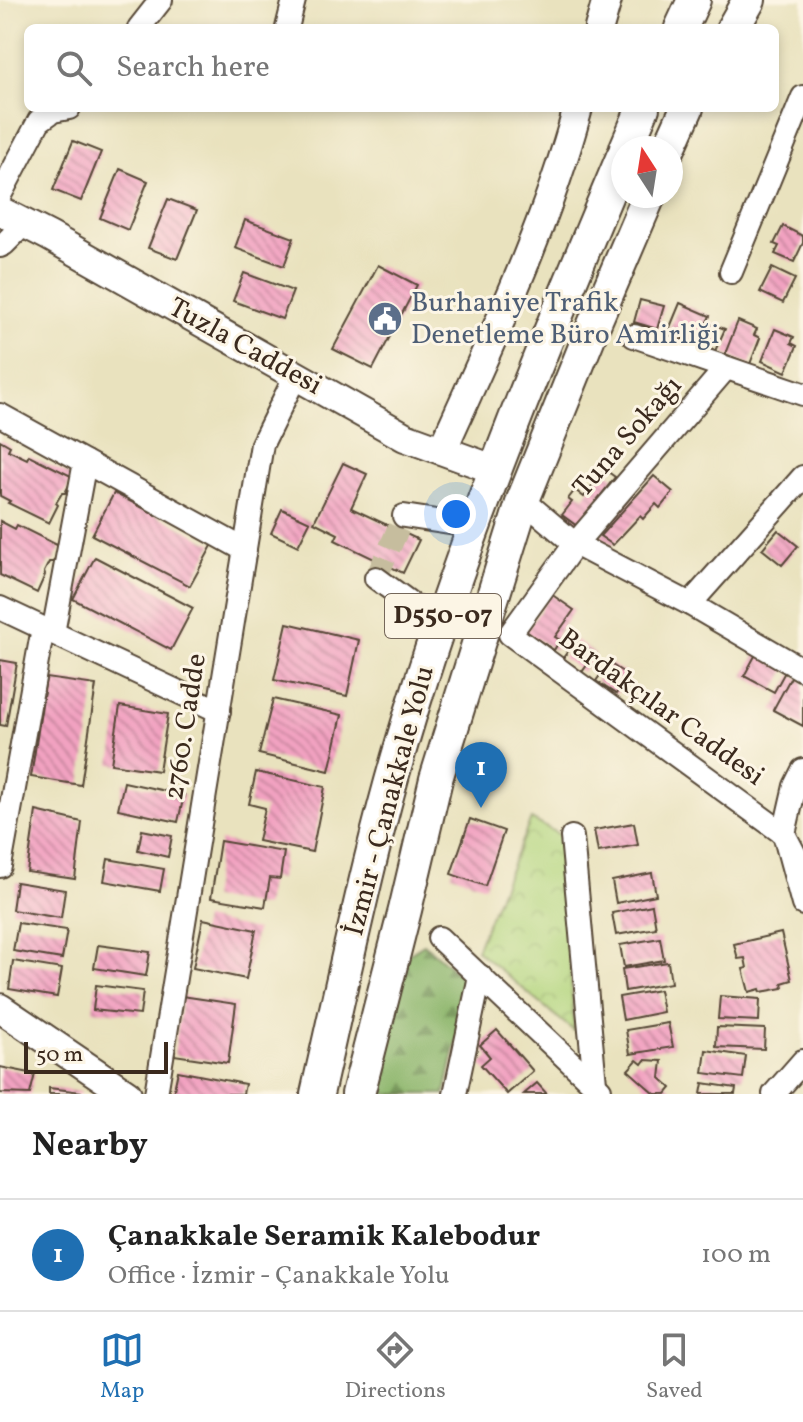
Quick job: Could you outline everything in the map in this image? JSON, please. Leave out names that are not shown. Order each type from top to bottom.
[{"type":"highway","points":[[683,24],[694,0]]},
{"type":"highway","points":[[735,24],[749,0]]},
{"type":"highway","points":[[631,136],[641,112]]},
{"type":"highway","points":[[674,136],[685,112]]},
{"type":"highway","name":"İzmir - Çanakkale Yolu","points":[[317,1094],[356,916],[393,772],[440,625],[553,323],[611,185]]},
{"type":"highway","name":"İzmir - Çanakkale Yolu","points":[[358,1094],[436,779],[523,500],[644,208]]},
{"type":"main road","points":[[600,24],[607,0]]},
{"type":"main road","points":[[442,450],[516,284],[577,112]]},
{"type":"main road","name":"Tuzla Caddesi","points":[[12,217],[405,437],[496,470]]},
{"type":"main road","points":[[0,1008],[127,1094]]},
{"type":"street","points":[[142,24],[161,0]]},
{"type":"street","points":[[288,24],[294,0]]},
{"type":"street","points":[[731,272],[803,97]]},
{"type":"street","points":[[0,195],[39,121],[52,112]]},
{"type":"street","points":[[0,246],[4,244],[12,217]]},
{"type":"street","points":[[634,336],[803,394]]},
{"type":"street","name":"Tuna Sokağı","points":[[510,634],[575,544],[726,368]]},
{"type":"street","name":"2760. Cadde","points":[[156,1094],[262,444],[296,375]]},
{"type":"street","points":[[0,415],[245,550]]},
{"type":"street","points":[[0,866],[85,462]]},
{"type":"street","points":[[690,604],[803,477]]},
{"type":"street","points":[[523,500],[575,544],[690,604],[803,670]]},
{"type":"street","points":[[404,516],[475,527]]},
{"type":"street","points":[[376,578],[440,625]]},
{"type":"street","points":[[0,608],[219,711]]},
{"type":"street","name":"Bardakçılar Caddesi","points":[[510,634],[784,834],[803,870]]},
{"type":"street","points":[[803,770],[795,786],[784,834],[803,904]]},
{"type":"street","points":[[572,837],[598,1091]]},
{"type":"street","points":[[439,938],[598,1091]]},
{"type":"street","points":[[455,1094],[480,976]]},
{"type":"street","points":[[774,1094],[797,1067],[803,1040]]},
{"type":"green space","points":[[531,819],[562,836],[574,1031],[476,950]]},
{"type":"green space","points":[[424,944],[469,983],[445,1094],[377,1094],[408,954]]},
{"type":"building","points":[[73,141],[101,152],[81,201],[53,190]]},
{"type":"building","points":[[120,169],[148,181],[128,230],[100,218]]},
{"type":"building","points":[[168,199],[197,210],[177,259],[148,248]]},
{"type":"building","points":[[245,220],[294,238],[284,266],[235,248]]},
{"type":"building","points":[[783,226],[803,236],[794,262],[775,254],[779,246],[774,244]]},
{"type":"building","points":[[378,265],[417,285],[373,369],[333,349]]},
{"type":"building","points":[[772,268],[795,279],[783,303],[760,292]]},
{"type":"building","points":[[244,273],[293,291],[282,319],[233,301]]},
{"type":"building","points":[[640,300],[664,306],[657,329],[634,322]]},
{"type":"building","points":[[680,303],[710,316],[707,322],[725,329],[715,351],[668,332]]},
{"type":"building","points":[[738,321],[757,329],[754,335],[760,338],[750,364],[725,354]]},
{"type":"building","points":[[775,329],[794,337],[791,343],[797,346],[786,372],[762,361]]},
{"type":"building","points":[[0,440],[10,446],[8,450],[27,459],[29,455],[73,477],[56,503],[58,505],[49,523],[0,496]]},
{"type":"building","points":[[343,463],[367,474],[351,508],[419,540],[403,573],[335,540],[338,534],[314,522]]},
{"type":"building","points":[[604,469],[615,477],[577,526],[562,515],[572,502],[568,499],[575,490],[584,497]]},
{"type":"building","points":[[654,476],[673,492],[660,508],[656,504],[643,519],[640,516],[613,545],[600,536]]},
{"type":"building","points":[[114,493],[213,544],[190,586],[92,535]]},
{"type":"building","points":[[282,509],[310,522],[298,546],[271,533]]},
{"type":"building","points":[[0,521],[15,529],[17,525],[61,547],[53,562],[49,562],[37,593],[0,575]]},
{"type":"building","points":[[778,530],[798,546],[782,565],[762,549]]},
{"type":"building","points":[[95,557],[193,608],[171,650],[73,599]]},
{"type":"building","points":[[551,594],[574,610],[555,637],[560,640],[554,650],[526,632]]},
{"type":"building","points":[[287,623],[359,640],[347,696],[274,680]]},
{"type":"building","points":[[576,640],[595,654],[582,672],[563,658]]},
{"type":"building","points":[[756,654],[786,670],[774,692],[744,676]]},
{"type":"building","points":[[0,660],[17,663],[6,726],[0,725]]},
{"type":"building","points":[[609,663],[629,676],[616,694],[596,681]]},
{"type":"building","points":[[792,675],[803,681],[803,726],[773,710]]},
{"type":"building","points":[[46,678],[96,685],[81,785],[31,777]]},
{"type":"building","points":[[273,699],[342,715],[329,771],[259,754]]},
{"type":"building","points":[[120,706],[168,714],[159,771],[111,764]]},
{"type":"building","points":[[256,772],[325,787],[312,852],[258,841],[265,808],[249,804]]},
{"type":"building","points":[[124,782],[184,795],[178,822],[118,809]]},
{"type":"building","points":[[36,811],[82,822],[75,879],[27,872]]},
{"type":"building","points":[[470,819],[504,831],[485,886],[451,874]]},
{"type":"building","points":[[634,823],[638,845],[598,852],[594,830]]},
{"type":"building","points":[[142,830],[172,836],[168,857],[138,850]]},
{"type":"building","points":[[220,841],[284,852],[280,879],[270,878],[265,907],[211,898]]},
{"type":"building","points":[[108,859],[164,869],[160,891],[104,881]]},
{"type":"building","points":[[652,873],[656,895],[616,903],[612,881]]},
{"type":"building","points":[[16,882],[65,890],[61,918],[12,910]]},
{"type":"building","points":[[652,905],[656,928],[616,935],[612,913]]},
{"type":"building","points":[[203,919],[256,930],[246,979],[193,968]]},
{"type":"building","points":[[18,923],[67,930],[62,959],[13,951]]},
{"type":"building","points":[[781,933],[792,980],[782,983],[783,988],[749,992],[743,969],[747,968],[745,958],[738,959],[734,944]]},
{"type":"building","points":[[660,938],[664,960],[624,967],[620,945]]},
{"type":"building","points":[[98,945],[150,952],[146,976],[94,968]]},
{"type":"building","points":[[13,961],[62,969],[57,997],[9,989]]},
{"type":"building","points":[[668,962],[671,983],[625,991],[622,969]]},
{"type":"building","points":[[96,985],[143,991],[140,1015],[93,1010]]},
{"type":"building","points":[[659,990],[663,1012],[623,1020],[619,997]]},
{"type":"building","points":[[182,996],[236,1004],[228,1063],[174,1055]]},
{"type":"building","points":[[720,996],[760,999],[759,1021],[718,1019]]},
{"type":"building","points":[[668,1023],[673,1047],[630,1054],[626,1030]]},
{"type":"building","points":[[717,1027],[765,1029],[764,1049],[716,1047]]},
{"type":"building","points":[[497,1030],[533,1071],[507,1094],[481,1065],[490,1057],[480,1045]]},
{"type":"building","points":[[706,1050],[746,1056],[743,1078],[703,1073]]},
{"type":"building","points":[[637,1060],[642,1064],[645,1060],[662,1061],[660,1078],[671,1088],[666,1094],[655,1094],[628,1070]]},
{"type":"building","points":[[0,1067],[35,1074],[30,1094],[0,1093]]},
{"type":"building","points":[[178,1071],[245,1084],[243,1094],[173,1094]]},
{"type":"building","points":[[537,1083],[547,1094],[524,1094]]},
{"type":"building","points":[[703,1083],[736,1088],[735,1094],[701,1094]]},
{"type":"building","points":[[49,1088],[81,1092],[81,1094],[49,1094]]},
{"type":"tunnel","points":[[376,578],[404,516]]},
{"type":"place","name":"Burhaniye Trafik Denetleme Büro Amirliği","points":[[385,319]]},
{"type":"place","name":"Çanakkale Seramik Kalebodur","points":[[481,808]]}]
